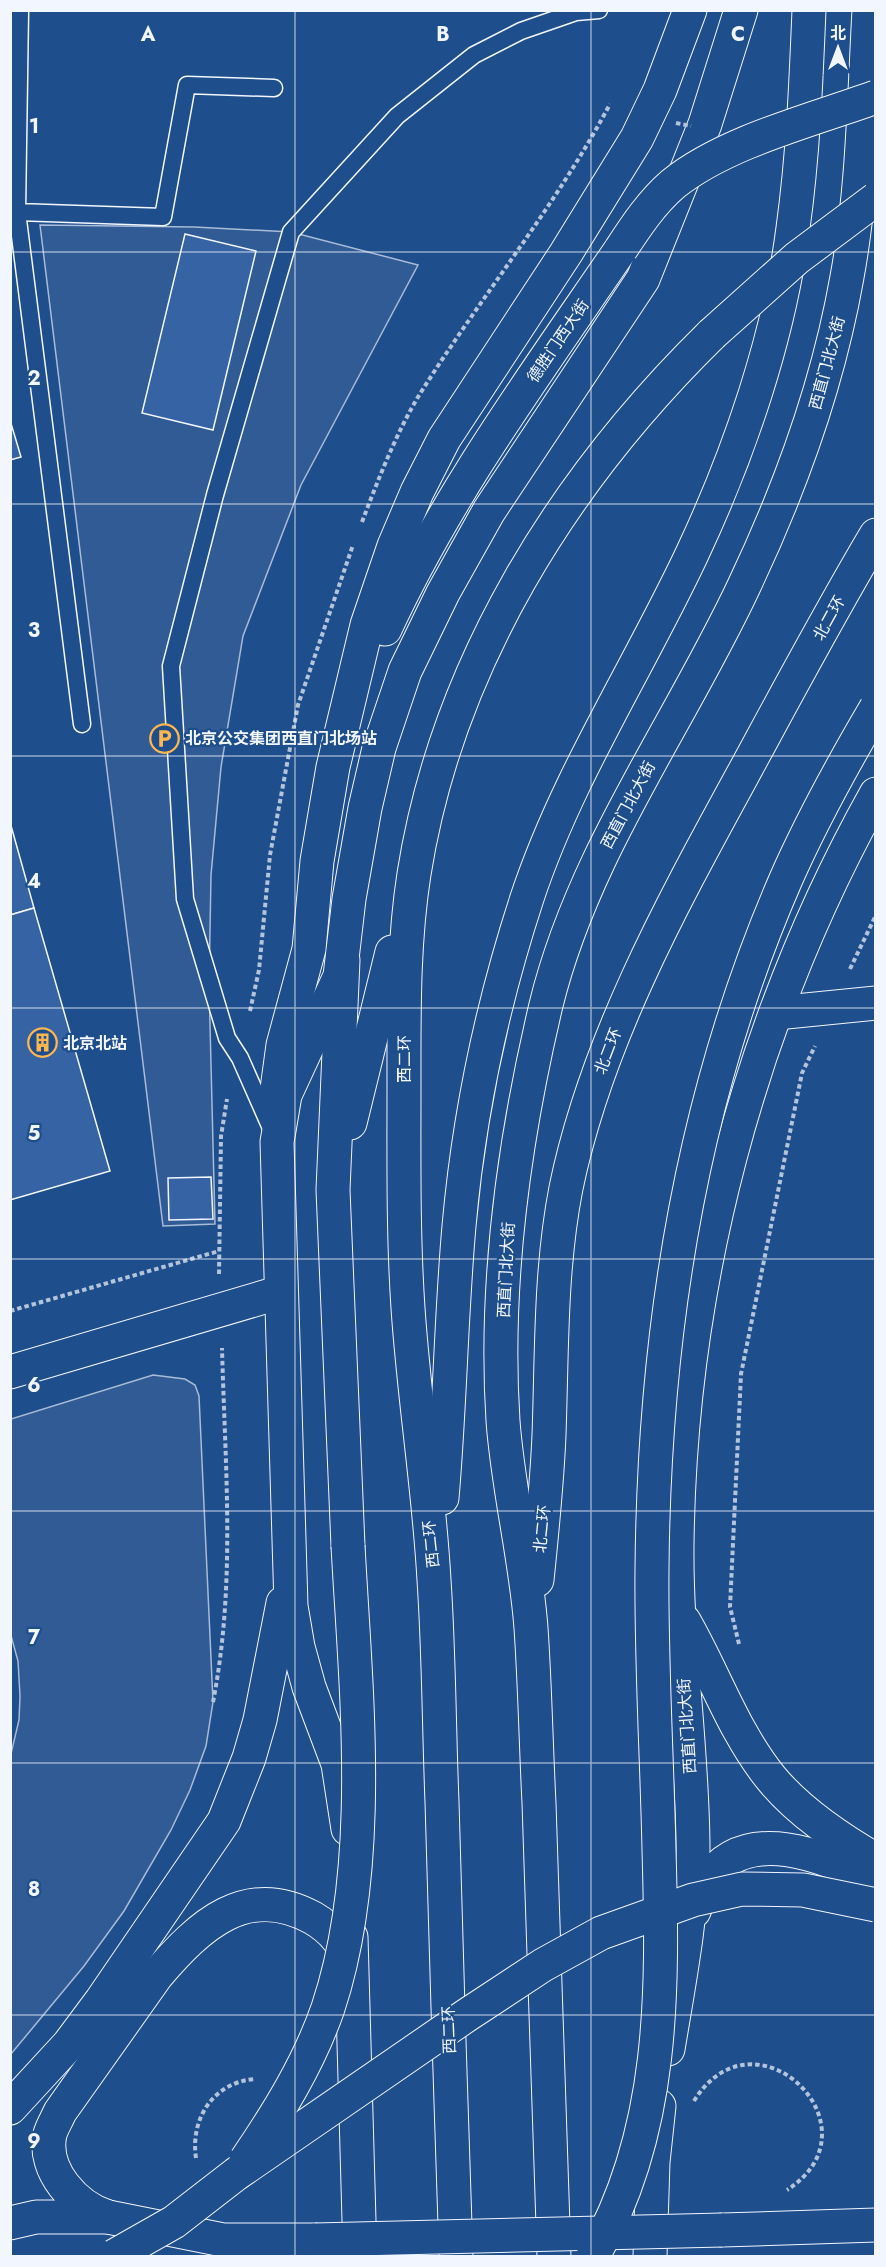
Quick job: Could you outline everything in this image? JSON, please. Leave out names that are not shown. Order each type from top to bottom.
[{"type":"main road","points":[[360,2256],[348,1830],[344,1796],[334,1749],[309,1688],[298,1647],[291,1606],[277,1142],[277,1089],[280,1056],[309,949],[321,835],[333,767],[368,625],[404,521],[431,462],[458,416],[626,157],[654,105],[690,10]]},
{"type":"main road","points":[[236,2174],[282,2105],[308,2057],[328,2006],[345,1935],[355,1852],[358,1787],[333,1190],[343,960],[349,899],[368,793],[384,733],[405,671],[453,573],[489,511],[643,279],[705,124],[741,10]]},
{"type":"main road","points":[[434,1577],[445,1462],[459,1225],[474,1110],[488,1038],[511,951],[546,847],[591,750],[692,555],[719,491],[752,399],[775,323],[793,231],[802,143],[808,10]]},
{"type":"main road","name":"西直门北大街","points":[[531,1623],[506,1450],[502,1345],[513,1178],[537,1044],[557,965],[584,890],[743,589],[777,513],[808,431],[835,336],[848,271],[860,161],[868,10]]},
{"type":"main road","name":"德胜门西大街","points":[[350,700],[360,685],[415,566],[468,474],[658,198],[674,183],[703,164],[733,149],[876,97]]},
{"type":"main road","points":[[333,1190],[433,784],[448,736],[482,653],[520,578],[564,509],[610,446],[675,370],[797,258],[876,199]]},
{"type":"main road","name":"北二环","points":[[531,1623],[535,1604],[547,1478],[555,1265],[567,1186],[578,1138],[607,1053],[644,964],[754,752],[876,535]]},
{"type":"main road","points":[[593,2256],[614,2217],[633,2170],[647,2120],[656,2063],[661,1928],[653,1637],[654,1504],[661,1374],[682,1223],[714,1084],[760,943],[799,851],[876,708]]},
{"type":"main road","name":"西直门北大街","points":[[650,2256],[655,2135],[685,1941],[693,1828],[679,1612],[680,1476],[696,1328],[733,1149],[776,1013],[818,909],[876,794]]},
{"type":"main road","name":"西二环","points":[[422,834],[414,873],[406,950],[404,1166],[408,1308],[434,1577],[456,2256]]},
{"type":"main road","points":[[277,1142],[285,1095],[334,993],[343,960]]},
{"type":"main road","points":[[776,1013],[876,1003]]},
{"type":"main road","points":[[10,1372],[281,1292]]},
{"type":"main road","points":[[10,2108],[69,2044],[224,1821],[249,1758],[260,1720],[285,1594],[288,1538]]},
{"type":"main road","points":[[679,1612],[738,1727],[772,1779],[817,1821],[876,1860]]},
{"type":"main road","points":[[531,1623],[554,2256]]},
{"type":"main road","points":[[685,1941],[692,1915],[707,1881],[724,1863],[755,1850],[776,1848],[803,1852],[826,1858],[876,1880]]},
{"type":"main road","points":[[114,2256],[174,2222],[236,2174],[543,1965],[614,1928],[693,1900],[742,1889],[803,1890],[876,1905]]},
{"type":"main road","points":[[108,2217],[81,2204],[65,2187],[54,2166],[50,2134],[60,2112],[157,1975],[173,1957],[207,1926],[224,1916],[252,1904],[272,1903],[304,1913],[332,1932],[347,1954],[352,1978]]},
{"type":"main road","points":[[10,2223],[36,2217],[108,2217],[223,2240],[315,2240],[876,2225]]},
{"type":"lane","points":[[20,10],[16,212],[82,724]]},
{"type":"lane","points":[[277,1142],[240,1058],[227,1038],[185,899],[171,666],[215,495],[291,232],[397,116],[474,55],[521,31],[576,12],[599,10]]},
{"type":"lane","points":[[16,212],[163,217],[187,85],[274,88]]},
{"type":"path","points":[[741,1650],[730,1607],[741,1374],[802,1073],[876,915]]},
{"type":"path","points":[[10,1311],[219,1251]]},
{"type":"path","points":[[694,2102],[716,2076],[737,2067],[771,2067],[799,2082],[817,2107],[821,2139],[810,2169],[787,2190]]},
{"type":"shaded area","name":"北京公交集团西直门北场站","points":[[40,225],[194,227],[291,232],[418,265],[301,485],[243,636],[221,767],[211,875],[209,985],[215,1224],[163,1226]]},
{"type":"shaded area","points":[[153,1375],[185,1379],[195,1385],[199,1396],[213,1702],[206,1746],[190,1790],[171,1830],[124,1911],[84,1966],[11,2054],[10,1758],[19,1720],[20,1696],[18,1661],[10,1632],[11,1419]]},
{"type":"building","points":[[185,234],[256,251],[213,430],[142,413]]},
{"type":"building","points":[[10,420],[21,457],[10,460]]},
{"type":"building","points":[[10,822],[34,908],[10,915]]},
{"type":"building","name":"北京北站","points":[[34,908],[110,1171],[10,1200],[10,915]]},
{"type":"building","points":[[211,1177],[213,1219],[169,1220],[168,1178]]},
{"type":"place","name":"北京公交集团西直门北场站","points":[[164,738]]},
{"type":"place","name":"北京北站","points":[[42,1043]]}]
